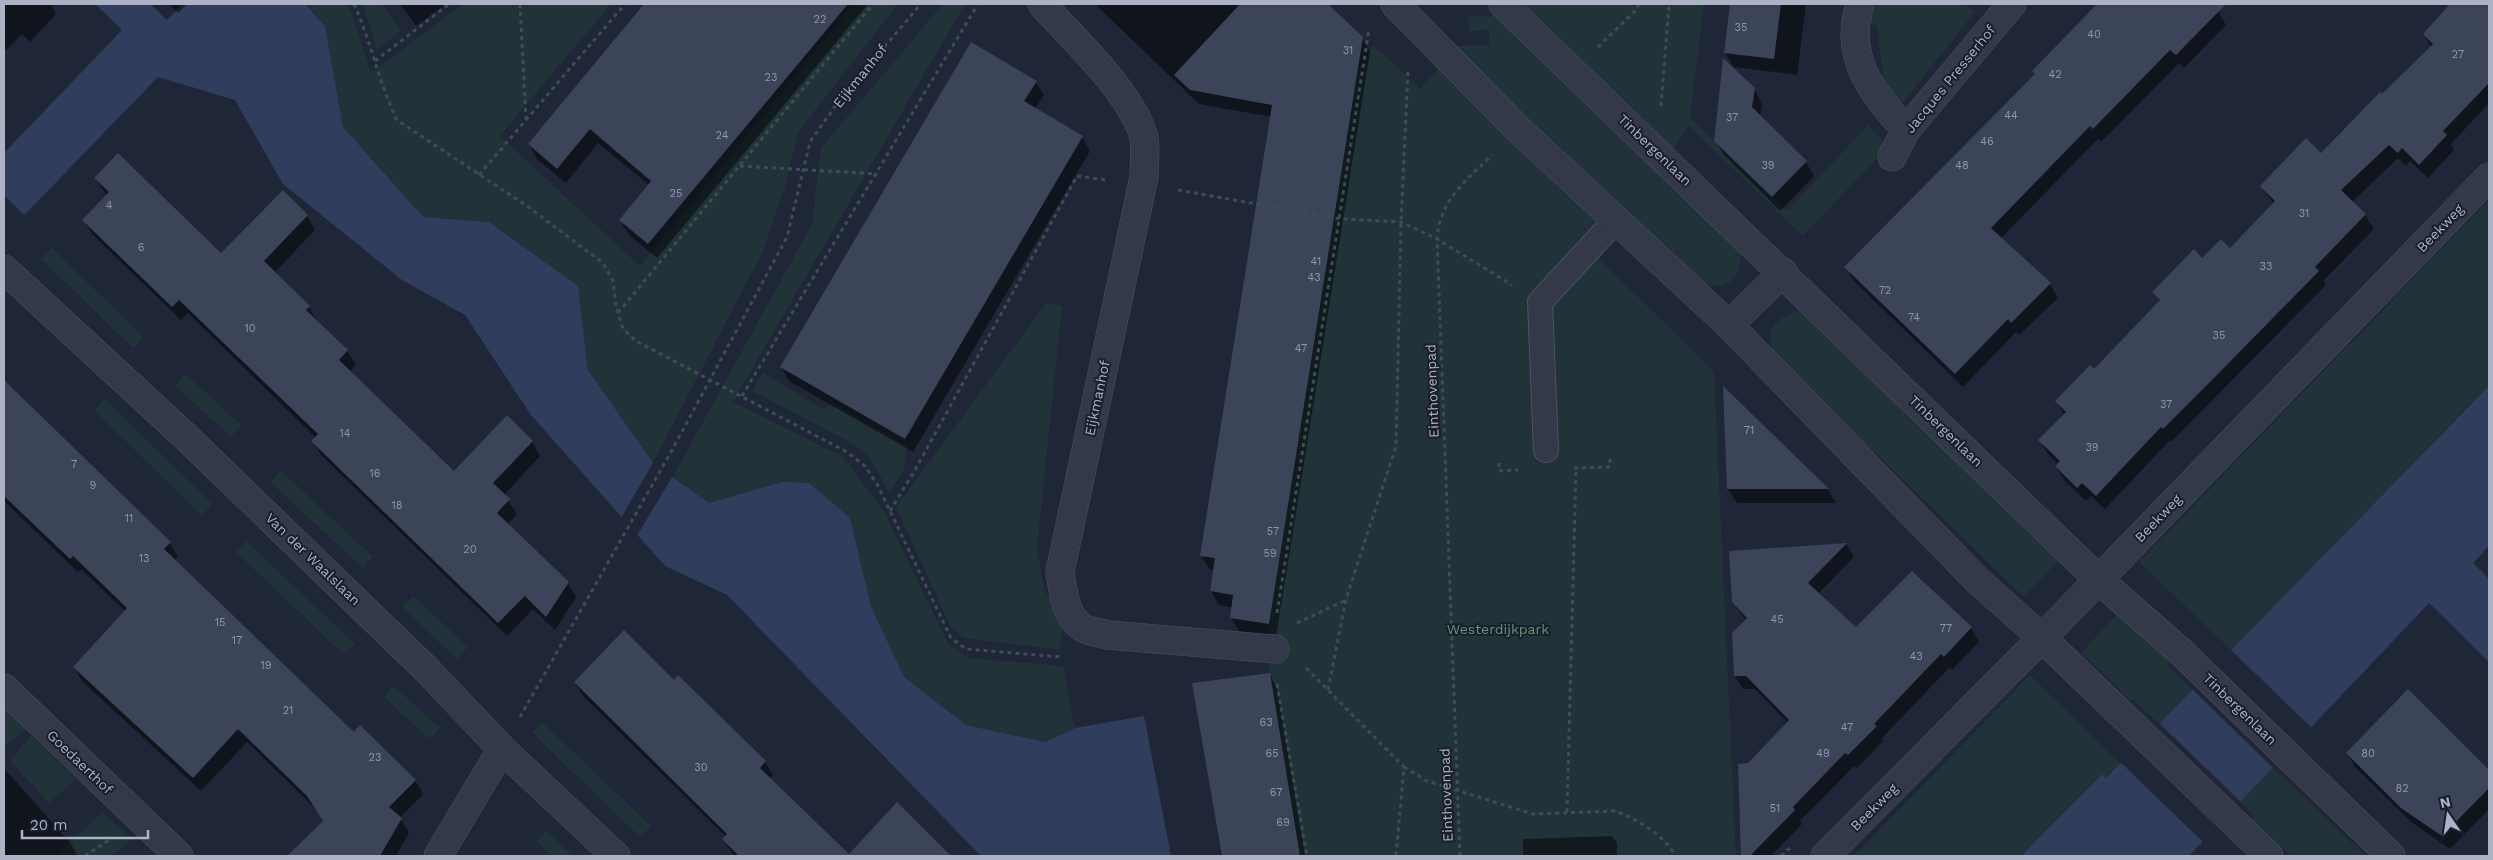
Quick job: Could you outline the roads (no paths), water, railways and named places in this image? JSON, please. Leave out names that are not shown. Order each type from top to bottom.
[{"type":"street","name":"Eijkmanhof","points":[[1042,4],[1118,89],[1132,110],[1142,132],[1144,151],[1142,184],[1060,572],[1064,596],[1071,616],[1084,628],[1108,635],[1275,642]]},
{"type":"street","points":[[1395,4],[1518,128],[1615,221],[1729,325],[1977,580],[2042,638],[2269,856]]},
{"type":"street","name":"Tinbergenlaan","points":[[1503,4],[1783,272],[2098,580],[2180,651],[2391,856]]},
{"type":"street","points":[[1860,4],[1855,18],[1855,47],[1865,78],[1880,103],[1906,130]]},
{"type":"street","name":"Jacques Presserhof","points":[[1892,157],[1906,130],[2012,4]]},
{"type":"street","name":"Beekweg","points":[[1825,856],[2042,638],[2489,177]]},
{"type":"street","name":"Van der Waalslaan","points":[[4,269],[193,443],[426,669],[502,749],[616,856]]},
{"type":"street","points":[[1729,325],[1783,272]]},
{"type":"street","name":"Goedaerthof","points":[[4,688],[179,856]]},
{"type":"street","points":[[438,856],[502,749]]},
{"type":"lane","points":[[1546,450],[1540,302],[1615,221]]},
{"type":"water","points":[[95,4],[150,4],[167,20],[183,4],[305,4],[325,26],[343,127],[423,217],[489,222],[578,286],[588,370],[653,463],[709,503],[782,482],[809,483],[850,518],[871,606],[904,677],[966,725],[1045,742],[1075,728],[1144,716],[1171,856],[981,856],[727,595],[665,566],[531,415],[465,315],[402,280],[283,184],[235,100],[158,77],[4,236],[4,153],[122,30]]},
{"type":"water","points":[[2489,386],[2489,546],[2473,563],[2489,579],[2489,662],[2429,603],[2189,856],[2021,856],[2102,774],[2106,778]]},
{"type":"park label","name":"Westerdijkpark","points":[[1498,629]]}]
